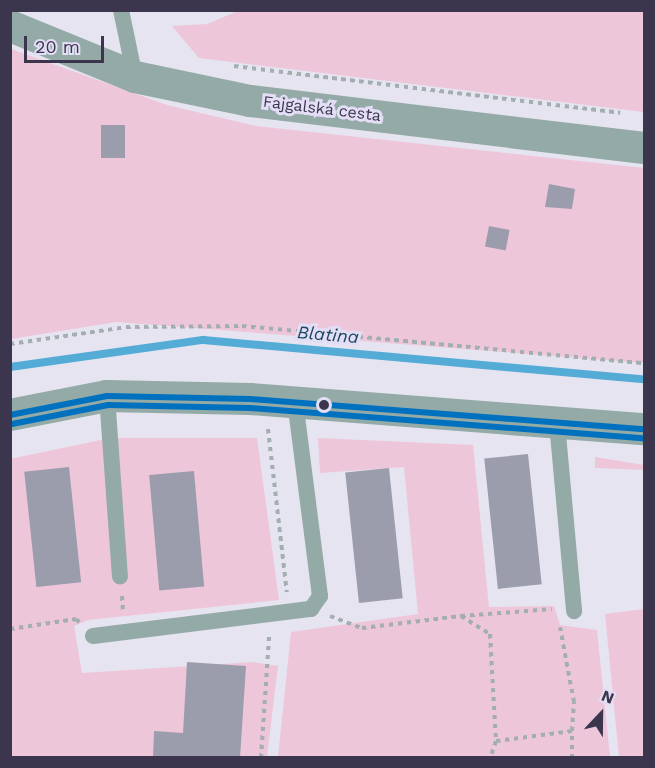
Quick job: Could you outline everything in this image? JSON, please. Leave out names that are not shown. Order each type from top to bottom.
[{"type":"street","name":"Fajgalská cesta","points":[[10,26],[135,77],[250,100],[645,148]]},
{"type":"street","points":[[10,415],[107,396],[295,402],[645,429]]},
{"type":"lane","points":[[121,10],[135,77]]},
{"type":"lane","points":[[107,396],[120,577]]},
{"type":"lane","points":[[93,636],[311,609],[320,596],[295,402]]},
{"type":"lane","points":[[557,423],[574,611]]},
{"type":"path","points":[[223,64],[633,115]]},
{"type":"path","points":[[10,344],[126,327],[242,326],[645,363]]},
{"type":"path","points":[[267,426],[290,611]]},
{"type":"path","points":[[120,577],[124,632]]},
{"type":"path","points":[[311,609],[362,628],[534,607],[574,611]]},
{"type":"path","points":[[572,758],[574,702],[560,625],[574,611]]},
{"type":"path","points":[[261,758],[270,614]]},
{"type":"path","points":[[461,616],[490,634],[496,741],[490,758]]},
{"type":"path","points":[[10,629],[76,619],[93,636]]},
{"type":"path","points":[[496,741],[572,731]]},
{"type":"shaded area","points":[[238,11],[644,11],[644,112],[199,58],[172,26],[207,24]]},
{"type":"shaded area","points":[[11,49],[167,105],[256,126],[644,168],[644,363],[116,322],[11,339]]},
{"type":"shaded area","points":[[110,438],[257,438],[279,600],[88,620],[74,626],[82,673],[253,662],[278,666],[267,757],[11,757],[10,459]]},
{"type":"shaded area","points":[[318,438],[473,445],[489,607],[554,606],[560,625],[597,630],[610,757],[278,757],[291,632],[418,614],[404,467],[320,473]]},
{"type":"shaded area","points":[[595,457],[644,465],[644,470],[595,468]]},
{"type":"shaded area","points":[[644,609],[644,757],[619,757],[605,614]]},
{"type":"building","points":[[101,125],[125,125],[125,158],[101,158]]},
{"type":"building","points":[[549,184],[575,189],[572,209],[545,207]]},
{"type":"building","points":[[489,226],[510,230],[506,251],[485,247]]},
{"type":"building","points":[[528,454],[542,584],[498,589],[484,459]]},
{"type":"building","points":[[69,467],[81,582],[36,587],[24,472]]},
{"type":"building","points":[[389,468],[403,598],[359,603],[345,473]]},
{"type":"building","points":[[194,471],[204,587],[159,590],[149,475]]},
{"type":"building","points":[[187,662],[246,666],[240,758],[153,758],[154,731],[183,733]]},
{"type":"waterway","name":"Blatina","points":[[10,367],[203,340],[644,379]]},
{"type":"transit line","points":[[10,415],[107,396],[250,399],[644,429]]},
{"type":"transit line","points":[[12,424],[108,405],[250,408],[643,438]]}]
